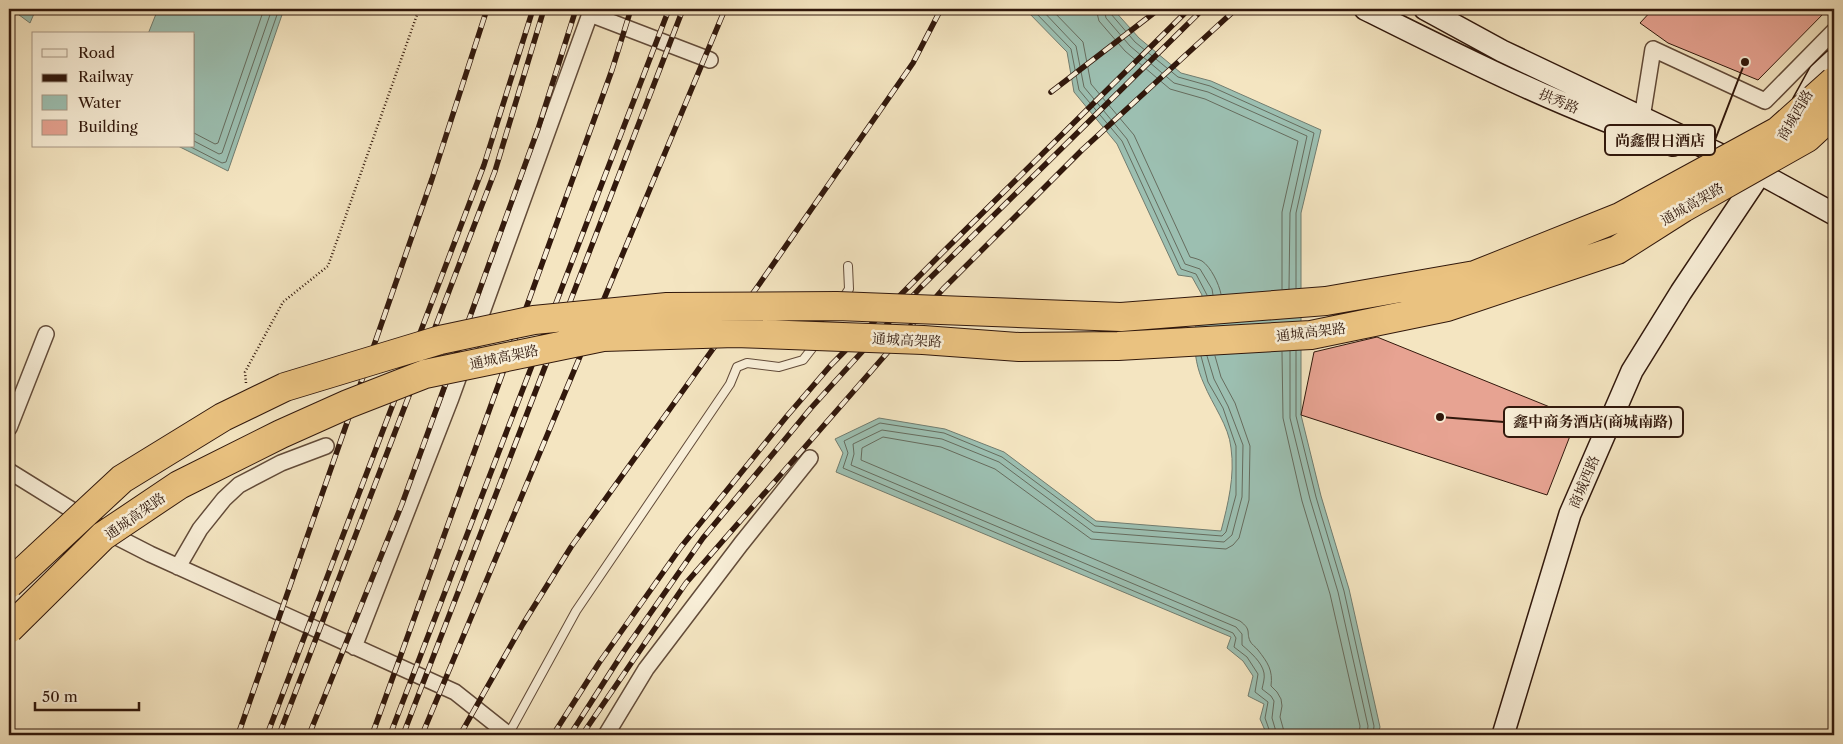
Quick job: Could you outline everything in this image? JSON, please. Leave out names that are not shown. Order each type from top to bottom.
[{"type":"highway","name":"通城高架路","points":[[9,584],[122,480],[224,417],[285,387],[440,340],[534,320],[667,307],[837,306],[1121,317],[1326,300],[1475,275],[1620,218],[1778,131],[1834,81]]},
{"type":"highway","name":"通城高架路","points":[[9,629],[103,536],[179,485],[281,434],[348,404],[425,374],[603,337],[735,333],[923,340],[1019,347],[1118,346],[1311,335],[1448,307],[1617,250],[1683,208],[1807,138],[1834,113]]},
{"type":"main road","name":"拱秀路","points":[[1365,9],[1504,78],[1642,135],[1761,174]]},
{"type":"main road","name":"拱秀路","points":[[1425,9],[1502,51],[1761,174],[1834,214]]},
{"type":"main road","name":"商城西路","points":[[1503,735],[1570,514],[1632,371],[1681,292],[1761,174],[1820,74],[1834,60]]},
{"type":"main road","name":"商城西路","points":[[1761,174],[1834,126]]},
{"type":"street","points":[[354,647],[451,398],[590,14],[710,60]]},
{"type":"street","points":[[1642,118],[1653,49],[1765,101],[1834,31]]},
{"type":"street","points":[[9,428],[46,334]]},
{"type":"street","points":[[178,567],[200,529],[224,499],[239,485],[281,463],[326,446]]},
{"type":"street","points":[[606,735],[646,669],[741,544],[810,458]]},
{"type":"street","points":[[9,472],[109,533],[178,567],[455,692],[509,735]]},
{"type":"lane","points":[[835,312],[849,289],[848,266]]},
{"type":"lane","points":[[509,735],[576,610],[730,384],[737,367],[747,362],[779,367],[803,360],[812,351],[826,328]]},
{"type":"path","points":[[247,391],[245,372],[283,302],[328,266],[419,9]]},
{"type":"water","points":[[11,9],[36,9],[30,23]]},
{"type":"water","points":[[158,9],[284,9],[228,171],[182,148],[195,148],[195,32],[149,32]]},
{"type":"water","points":[[1025,9],[1113,9],[1139,38],[1181,73],[1211,81],[1321,130],[1301,213],[1301,415],[1321,496],[1349,589],[1380,727],[1378,735],[1267,735],[1260,719],[1264,704],[1248,696],[1253,676],[1243,661],[1227,648],[1231,637],[836,472],[843,453],[835,439],[879,418],[945,429],[1004,452],[1096,521],[1221,531],[1230,490],[1232,458],[1230,440],[1224,423],[1207,392],[1197,362],[1195,329],[1202,295],[1192,277],[1178,275],[1117,144],[1074,92],[1067,52]]},
{"type":"building","points":[[1653,9],[1828,9],[1758,80],[1668,43],[1640,23]]},
{"type":"building","points":[[1377,337],[1577,418],[1547,495],[1301,415],[1314,352]]},
{"type":"railway","points":[[238,735],[432,179],[487,9]]},
{"type":"railway","points":[[267,735],[484,165],[533,9]]},
{"type":"railway","points":[[279,735],[495,171],[544,9]]},
{"type":"railway","points":[[309,735],[402,504],[538,129],[576,9]]},
{"type":"railway","points":[[372,735],[612,70],[631,9]]},
{"type":"railway","points":[[390,735],[669,9]]},
{"type":"railway","points":[[403,735],[683,9]]},
{"type":"railway","points":[[422,735],[725,9]]},
{"type":"railway","points":[[460,735],[523,624],[571,547],[758,286],[913,63],[941,9]]},
{"type":"railway","points":[[1051,92],[1159,9]]},
{"type":"railway","points":[[553,735],[599,663],[681,547],[787,416],[831,365],[1189,9]]},
{"type":"railway","points":[[570,735],[624,651],[703,538],[811,408],[920,288],[1203,9]]},
{"type":"railway","points":[[582,735],[686,583],[943,289],[1082,150],[1236,9]]},
{"type":"place","name":"尚鑫假日酒店","points":[[1745,62]]},
{"type":"place","name":"鑫中商务酒店(商城南路)","points":[[1440,417]]}]
